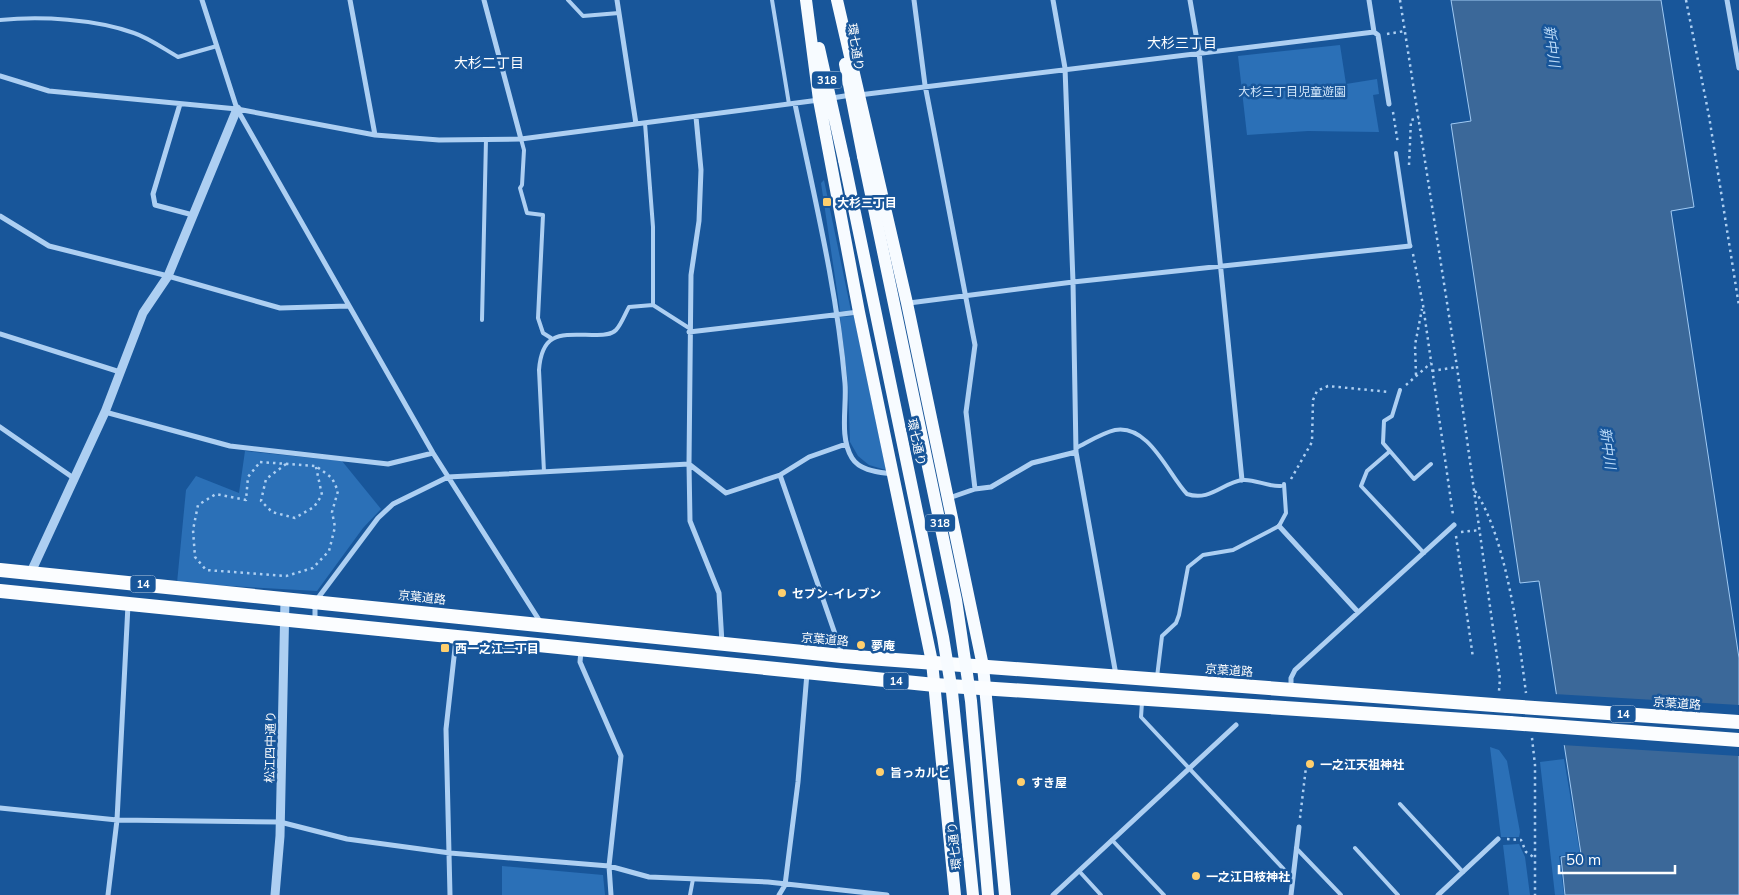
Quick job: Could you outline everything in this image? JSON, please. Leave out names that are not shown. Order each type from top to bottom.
[{"type":"highway","name":"京葉道路","points":[[0,570],[842,656],[1739,722]]},
{"type":"highway","name":"14","points":[[0,591],[935,685],[1739,740]]},
{"type":"main road","points":[[806,0],[826,99],[859,312],[932,662],[955,895]]},
{"type":"main road","name":"318","points":[[836,0],[855,95],[907,303],[983,666],[1005,895]]},
{"type":"main road","name":"環七通り","points":[[855,95],[863,156],[956,600],[971,701],[988,895]]},
{"type":"main road","name":"環七通り","points":[[826,99],[844,160],[943,637],[952,692],[972,895]]},
{"type":"street","points":[[202,0],[237,109],[433,453],[542,624]]},
{"type":"street","points":[[350,0],[375,135]]},
{"type":"street","points":[[484,0],[521,139]]},
{"type":"street","points":[[617,0],[636,124]]},
{"type":"street","points":[[914,0],[925,85],[975,345],[966,412],[975,489]]},
{"type":"street","points":[[1053,0],[1065,68],[1073,282],[1076,450],[1116,676]]},
{"type":"street","points":[[1190,0],[1199,52],[1242,480]]},
{"type":"street","points":[[1369,0],[1389,104]]},
{"type":"street","points":[[1728,0],[1739,68]]},
{"type":"street","points":[[0,76],[49,91],[237,109],[375,135],[439,140],[521,139],[696,118],[925,85],[1376,33]]},
{"type":"street","points":[[180,104],[153,194],[155,205],[193,215]]},
{"type":"street","points":[[792,104],[838,314],[845,386],[846,444],[852,459],[864,468],[893,474]]},
{"type":"street","points":[[31,572],[76,479],[105,412],[143,313],[168,276],[237,109]]},
{"type":"street","points":[[696,118],[701,170],[699,221],[691,275],[689,330],[690,521],[719,592],[722,644]]},
{"type":"street","points":[[0,216],[49,246],[168,276],[280,308],[348,306]]},
{"type":"street","points":[[907,303],[1073,282],[1410,246]]},
{"type":"street","points":[[689,330],[859,312]]},
{"type":"street","points":[[0,334],[120,372]]},
{"type":"street","points":[[105,412],[240,447],[388,464],[433,453]]},
{"type":"street","points":[[0,427],[76,479]]},
{"type":"street","points":[[315,623],[315,602],[378,518],[393,504],[416,491],[448,477],[689,464],[726,493],[780,475],[809,457],[846,444]]},
{"type":"street","points":[[948,499],[975,489],[992,487],[1032,463],[1076,450]]},
{"type":"street","points":[[780,475],[842,656]]},
{"type":"street","points":[[1291,690],[1291,678],[1295,670],[1454,525]]},
{"type":"street","points":[[1279,526],[1358,612]]},
{"type":"street","name":"松江四中通り","points":[[275,895],[280,822],[286,599]]},
{"type":"street","points":[[108,895],[117,820],[128,605]]},
{"type":"street","points":[[450,895],[446,729],[456,637]]},
{"type":"street","points":[[581,650],[580,662],[621,756],[609,866],[611,895]]},
{"type":"street","points":[[779,895],[785,885],[798,782],[807,672]]},
{"type":"street","points":[[1053,895],[1190,770],[1236,725]]},
{"type":"street","points":[[0,808],[117,820],[280,822],[347,839],[450,853],[609,866],[649,877],[768,882],[887,895]]},
{"type":"street","points":[[1292,895],[1299,827]]},
{"type":"street","points":[[1438,895],[1498,839]]},
{"type":"lane","points":[[568,0],[583,16],[619,13]]},
{"type":"lane","points":[[772,0],[792,104]]},
{"type":"lane","points":[[0,20],[26,17],[43,18],[116,28],[136,34],[178,57],[217,46]]},
{"type":"lane","points":[[645,123],[653,227],[653,306]]},
{"type":"lane","points":[[482,320],[486,139]]},
{"type":"lane","points":[[521,139],[524,150],[522,185],[520,188],[527,213],[543,215],[538,318],[543,333],[551,338]]},
{"type":"lane","points":[[1396,153],[1410,246]]},
{"type":"lane","points":[[544,472],[539,370],[540,354],[544,345],[551,338],[612,333],[617,330],[629,307],[653,306],[689,330]]},
{"type":"lane","points":[[1400,390],[1392,416],[1384,421],[1383,443],[1414,479],[1430,464]]},
{"type":"lane","points":[[1076,450],[1110,432],[1124,430],[1143,439],[1156,450],[1187,494],[1194,497],[1204,496],[1242,480],[1283,485],[1286,512],[1279,526],[1233,550],[1203,555],[1188,567],[1176,623],[1162,636],[1157,679]]},
{"type":"lane","points":[[1389,452],[1367,471],[1361,486],[1424,553]]},
{"type":"lane","points":[[1142,699],[1141,717],[1293,879]]},
{"type":"lane","points":[[1400,804],[1463,872]]},
{"type":"lane","points":[[1112,840],[1164,895]]},
{"type":"lane","points":[[1296,848],[1342,895]]},
{"type":"lane","points":[[1355,848],[1398,895]]},
{"type":"lane","points":[[1079,871],[1101,895]]},
{"type":"lane","points":[[690,895],[693,879]]},
{"type":"path","points":[[1400,0],[1457,367],[1500,679],[1502,706]]},
{"type":"path","points":[[1686,0],[1709,116],[1739,306]]},
{"type":"path","points":[[1376,33],[1405,31]]},
{"type":"path","points":[[1409,167],[1411,120],[1419,118]]},
{"type":"path","points":[[1410,246],[1423,306],[1454,525]]},
{"type":"path","points":[[1416,376],[1415,345],[1423,306]]},
{"type":"path","points":[[1283,485],[1296,473],[1312,442],[1314,400],[1318,391],[1328,386],[1375,392],[1400,390],[1431,363]]},
{"type":"path","points":[[1432,371],[1457,367]]},
{"type":"path","points":[[260,462],[316,466],[332,478],[338,491],[332,512],[335,527],[329,551],[313,568],[286,576],[206,570],[195,557],[193,530],[198,505],[216,494],[246,500],[248,477],[260,462]]},
{"type":"path","points":[[286,464],[266,479],[261,502],[272,512],[295,518],[314,507],[322,495],[316,466]]},
{"type":"path","points":[[1474,490],[1484,504],[1505,568],[1527,700]]},
{"type":"path","points":[[1473,658],[1456,532],[1480,530]]},
{"type":"path","points":[[1532,737],[1535,765],[1535,895]]},
{"type":"path","points":[[1299,827],[1306,767]]},
{"type":"path","points":[[1498,839],[1520,840],[1526,852],[1535,858]]},
{"type":"green space","name":"大杉三丁目児童遊園","points":[[1340,45],[1346,84],[1377,79],[1379,94],[1373,95],[1379,132],[1308,131],[1247,135],[1238,56]]},
{"type":"green space","points":[[824,180],[851,311],[840,311],[821,183]]},
{"type":"green space","points":[[854,316],[886,470],[869,465],[858,456],[850,442],[848,384],[840,317]]},
{"type":"green space","points":[[245,451],[342,461],[381,509],[363,528],[317,591],[177,583],[186,490],[196,476],[239,493]]},
{"type":"green space","points":[[1490,747],[1499,750],[1507,761],[1520,832],[1519,837],[1501,837]]},
{"type":"green space","points":[[1564,759],[1580,854],[1559,856],[1564,895],[1555,895],[1540,762]]},
{"type":"green space","points":[[1519,844],[1525,857],[1530,895],[1509,895],[1503,845]]},
{"type":"green space","points":[[502,866],[603,875],[605,895],[502,895]]},
{"type":"water","name":"新中川","points":[[1451,0],[1661,0],[1694,207],[1671,211],[1739,658],[1739,895],[1565,895],[1561,857],[1581,854],[1539,581],[1520,583],[1451,124],[1471,121]]},
{"type":"pier","points":[[1554,694],[1739,705],[1739,756],[1562,745]]},
{"type":"place","name":"大杉三丁目","points":[[827,202]]},
{"type":"place","name":"セブン-イレブン","points":[[782,593]]},
{"type":"place","name":"夢庵","points":[[861,645]]},
{"type":"place","name":"西一之江二丁目","points":[[445,648]]},
{"type":"place","name":"一之江天祖神社","points":[[1310,764]]},
{"type":"place","name":"旨っカルビ","points":[[880,772]]},
{"type":"place","name":"すき屋","points":[[1021,782]]},
{"type":"place","name":"一之江日枝神社","points":[[1196,876]]},
{"type":"district","name":"大杉三丁目","points":[[1182,43]]},
{"type":"district","name":"大杉二丁目","points":[[489,63]]}]
